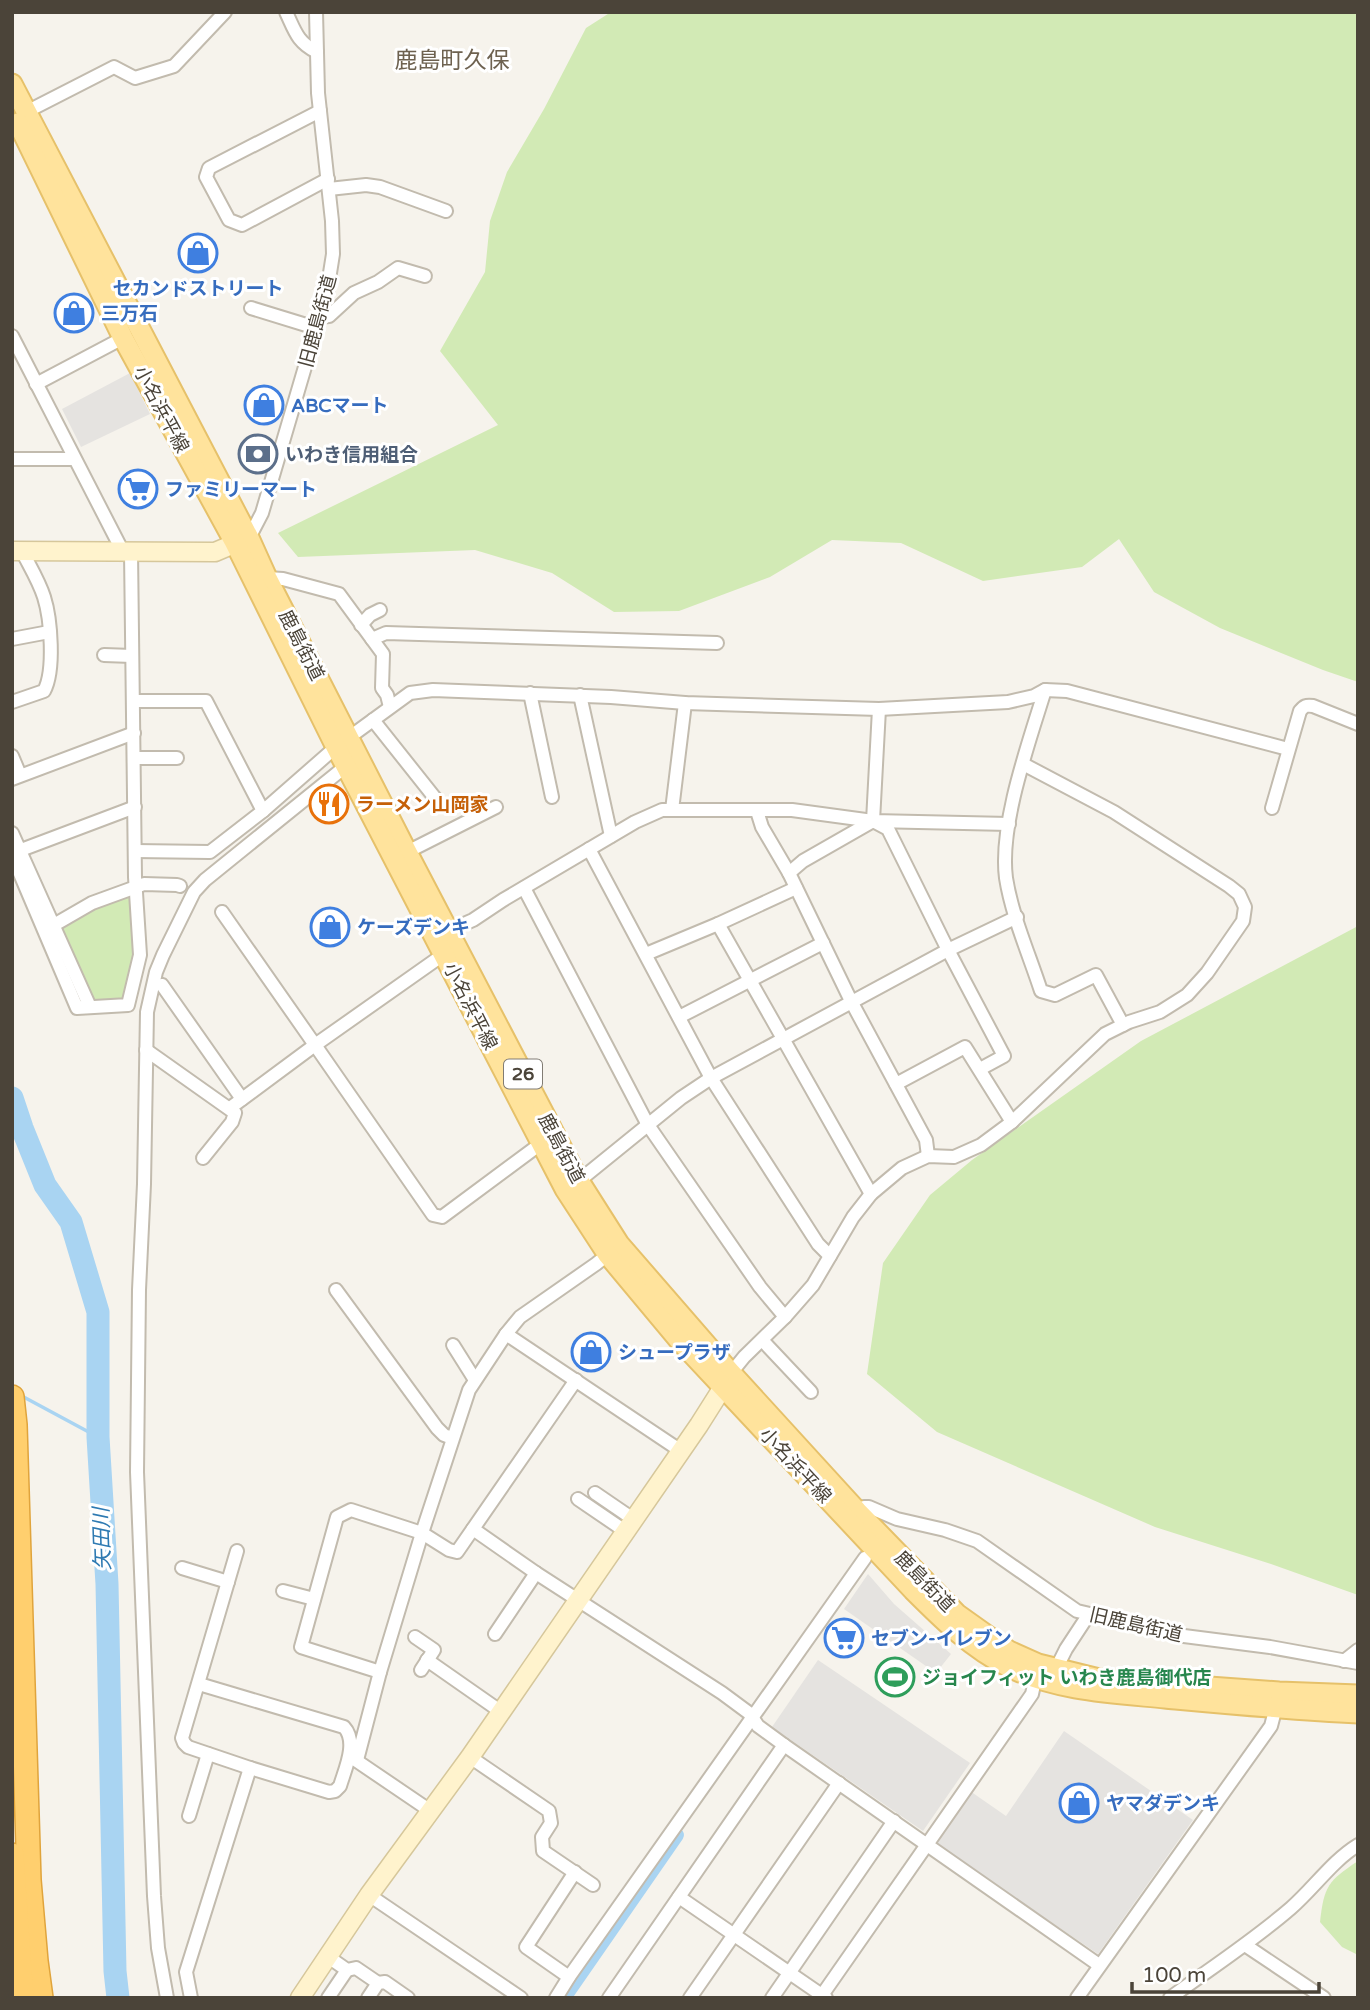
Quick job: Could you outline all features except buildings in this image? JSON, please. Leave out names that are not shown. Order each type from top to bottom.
[{"type":"highway","points":[[12,1397],[29,1880],[41,1998]]},
{"type":"highway","points":[[12,1855],[22,1998]]},
{"type":"main road","name":"鹿島街道","points":[[13,88],[19,112],[242,540],[267,579],[343,742],[407,852],[450,944]]},
{"type":"main road","name":"小名浜平線","points":[[19,112],[124,338],[242,540],[343,742],[346,766],[450,944],[572,1185],[613,1250],[678,1339],[727,1380],[913,1590],[985,1654],[1011,1668],[1043,1670],[1072,1688],[1278,1701],[1358,1713]]},
{"type":"main road","name":"鹿島街道","points":[[727,1380],[957,1614],[1009,1651],[1043,1670]]},
{"type":"main road","name":"26","points":[[1278,1701],[1358,1695]]},
{"type":"street","points":[[19,112],[114,67],[135,78],[174,66],[225,12]]},
{"type":"street","points":[[286,12],[300,40],[317,52]]},
{"type":"street","name":"旧鹿島街道","points":[[242,540],[262,513],[327,292],[333,254],[320,111],[316,12]]},
{"type":"street","points":[[320,111],[209,168],[206,177],[229,220],[242,225],[328,184],[380,187],[446,211]]},
{"type":"street","points":[[251,308],[318,322],[329,316],[354,293],[378,282],[394,269],[425,276]]},
{"type":"street","points":[[12,336],[74,459],[127,552],[140,955],[128,1005],[78,1008],[49,928],[15,853],[12,833]]},
{"type":"street","points":[[36,384],[124,338]]},
{"type":"street","points":[[12,459],[74,459]]},
{"type":"street","points":[[17,551],[215,552],[242,540]]},
{"type":"street","points":[[12,702],[44,691],[48,683],[51,645],[44,596],[17,551]]},
{"type":"street","points":[[267,579],[283,579],[336,592],[383,654],[382,688],[390,707]]},
{"type":"street","points":[[361,625],[370,615],[380,610]]},
{"type":"street","points":[[12,639],[49,632]]},
{"type":"street","points":[[372,639],[386,633],[717,643]]},
{"type":"street","points":[[104,655],[132,656]]},
{"type":"street","points":[[135,851],[210,852],[263,811],[343,742],[390,707],[410,693],[433,690],[879,709],[1008,702],[1034,696],[1045,690],[1067,691],[1289,749]]},
{"type":"street","points":[[1045,690],[1009,824],[1006,877],[1041,991],[1055,995],[1096,975],[1123,1025]]},
{"type":"street","points":[[530,693],[552,797]]},
{"type":"street","points":[[580,695],[611,836]]},
{"type":"street","points":[[133,701],[206,701],[263,811]]},
{"type":"street","points":[[673,810],[685,702]]},
{"type":"street","points":[[1272,808],[1300,711],[1307,705],[1358,724]]},
{"type":"street","points":[[873,821],[879,709]]},
{"type":"street","points":[[373,720],[435,799]]},
{"type":"street","points":[[12,756],[16,777],[134,733]]},
{"type":"street","points":[[134,758],[177,758]]},
{"type":"street","points":[[300,1998],[369,1895],[432,1812],[727,1380],[744,1357],[813,1285],[853,1217],[870,1194],[902,1168],[928,1156],[954,1157],[981,1145],[1012,1122],[1105,1034],[1160,1012],[1187,995],[1207,973],[1242,921],[1245,907],[1239,894],[1114,812],[1023,764]]},
{"type":"street","points":[[167,1998],[158,1948],[154,1896],[137,1472],[147,1012],[156,972],[194,892],[205,880],[346,766]]},
{"type":"street","points":[[15,853],[135,807]]},
{"type":"street","points":[[407,852],[496,807]]},
{"type":"street","points":[[230,1108],[450,944],[473,920],[635,822],[663,810],[792,810],[873,821],[1009,824]]},
{"type":"street","points":[[757,811],[762,827],[789,873],[851,1001],[926,1140],[928,1156]]},
{"type":"street","points":[[789,873],[803,861],[873,821]]},
{"type":"street","points":[[873,821],[888,829],[1004,1056],[980,1069]]},
{"type":"street","points":[[589,849],[711,1078],[818,1244],[830,1256]]},
{"type":"street","points":[[49,928],[92,903],[145,884],[180,886]]},
{"type":"street","points":[[524,888],[648,1125],[760,1287],[785,1317]]},
{"type":"street","points":[[646,954],[718,925],[796,888]]},
{"type":"street","points":[[222,912],[433,1216],[442,1217],[535,1148]]},
{"type":"street","points":[[572,1185],[681,1098],[711,1078],[948,950],[1017,918]]},
{"type":"street","points":[[718,925],[870,1194]]},
{"type":"street","points":[[679,1017],[823,943]]},
{"type":"street","points":[[162,985],[242,1099]]},
{"type":"street","points":[[896,1084],[965,1047],[1012,1122]]},
{"type":"street","points":[[146,1050],[235,1113],[235,1117],[203,1158]]},
{"type":"street","points":[[237,1551],[183,1738],[184,1743],[188,1747],[250,1768],[332,1792],[340,1786],[352,1758],[468,1390],[520,1317],[613,1250]]},
{"type":"street","points":[[336,1290],[437,1428],[452,1438]]},
{"type":"street","points":[[506,1334],[681,1451]]},
{"type":"street","points":[[762,1340],[811,1392]]},
{"type":"street","points":[[453,1345],[475,1380]]},
{"type":"street","points":[[380,1672],[301,1647],[337,1517],[351,1510],[422,1533],[457,1552],[576,1380]]},
{"type":"street","points":[[595,1493],[629,1525]]},
{"type":"street","points":[[579,1499],[629,1525]]},
{"type":"street","name":"旧鹿島街道","points":[[857,1511],[869,1507],[897,1519],[945,1530],[977,1542],[1073,1609],[1089,1614],[1184,1636],[1270,1647],[1358,1663]]},
{"type":"street","points":[[473,1529],[722,1693],[752,1717],[758,1726],[1099,1965]]},
{"type":"street","points":[[556,1998],[864,1558]]},
{"type":"street","points":[[182,1567],[228,1582]]},
{"type":"street","points":[[495,1634],[536,1573]]},
{"type":"street","points":[[283,1591],[314,1599]]},
{"type":"street","points":[[678,1897],[823,1997],[1032,1694],[1043,1670],[1066,1649],[1089,1614]]},
{"type":"street","points":[[415,1637],[434,1650],[424,1665],[500,1711]]},
{"type":"street","points":[[1344,1661],[1358,1650]]},
{"type":"street","points":[[199,1684],[344,1727],[351,1738],[352,1758]]},
{"type":"street","points":[[1077,1998],[1272,1726],[1278,1701]]},
{"type":"street","points":[[609,1998],[785,1745]]},
{"type":"street","points":[[189,1816],[208,1754]]},
{"type":"street","points":[[470,1757],[549,1811],[551,1823],[542,1837],[543,1852],[593,1885]]},
{"type":"street","points":[[352,1758],[432,1812]]},
{"type":"street","points":[[191,1998],[186,1972],[250,1768]]},
{"type":"street","points":[[690,1998],[839,1783]]},
{"type":"street","points":[[772,1998],[894,1821]]},
{"type":"street","points":[[1170,1998],[1292,1908],[1334,1864],[1358,1845]]},
{"type":"street","points":[[569,1976],[526,1947],[575,1872]]},
{"type":"street","points":[[369,1895],[521,1998]]},
{"type":"street","points":[[1245,1945],[1324,1998]]},
{"type":"street","points":[[327,1956],[347,1970]]},
{"type":"street","points":[[328,1998],[347,1970],[356,1968],[378,1983],[385,1982],[408,1998]]},
{"type":"street","points":[[368,1998],[378,1983]]},
{"type":"green space","points":[[611,12],[1358,12],[1358,682],[1220,628],[1154,592],[1119,539],[1082,567],[983,581],[901,543],[832,540],[770,577],[679,611],[614,612],[552,573],[475,550],[298,557],[278,533],[498,425],[440,351],[485,272],[490,221],[507,172],[544,109],[586,28]]},
{"type":"green space","points":[[125,896],[131,899],[133,937],[132,965],[127,989],[122,999],[84,1002],[53,933],[96,908]]},
{"type":"green space","points":[[1358,926],[1358,1595],[1155,1527],[937,1432],[867,1374],[883,1263],[930,1195],[972,1160],[1141,1041]]},
{"type":"green space","points":[[1358,1861],[1358,1955],[1342,1947],[1320,1922],[1323,1900],[1329,1885]]},
{"type":"shaded area","points":[[130,373],[150,414],[81,447],[62,409]]},
{"type":"shaded area","points":[[868,1574],[894,1604],[951,1654],[936,1673],[844,1609]]},
{"type":"shaded area","points":[[818,1660],[970,1763],[923,1831],[772,1727]]},
{"type":"shaded area","points":[[1064,1731],[1193,1820],[1098,1954],[935,1843],[970,1791],[1006,1816]]},
{"type":"waterway","name":"矢田川","points":[[12,1098],[45,1185],[71,1222],[98,1312],[98,1437],[107,1584],[115,1971],[118,1998]]},
{"type":"waterway","points":[[20,1395],[98,1437]]},
{"type":"waterway","points":[[564,1998],[677,1835]]},
{"type":"place","name":"セカンドストリート","points":[[198,253]]},
{"type":"place","name":"三万石","points":[[74,313]]},
{"type":"place","name":"ABCマート","points":[[264,405]]},
{"type":"place","name":"いわき信用組合","points":[[258,454]]},
{"type":"place","name":"ファミリーマート","points":[[138,489]]},
{"type":"place","name":"ラーメン山岡家","points":[[329,804]]},
{"type":"place","name":"ケーズデンキ","points":[[330,927]]},
{"type":"place","name":"シュープラザ","points":[[591,1352]]},
{"type":"place","name":"セブン-イレブン","points":[[844,1638]]},
{"type":"place","name":"ジョイフィット いわき鹿島御代店","points":[[895,1677]]},
{"type":"place","name":"ヤマダデンキ","points":[[1079,1803]]},
{"type":"district","name":"鹿島町久保","points":[[452,60]]}]
